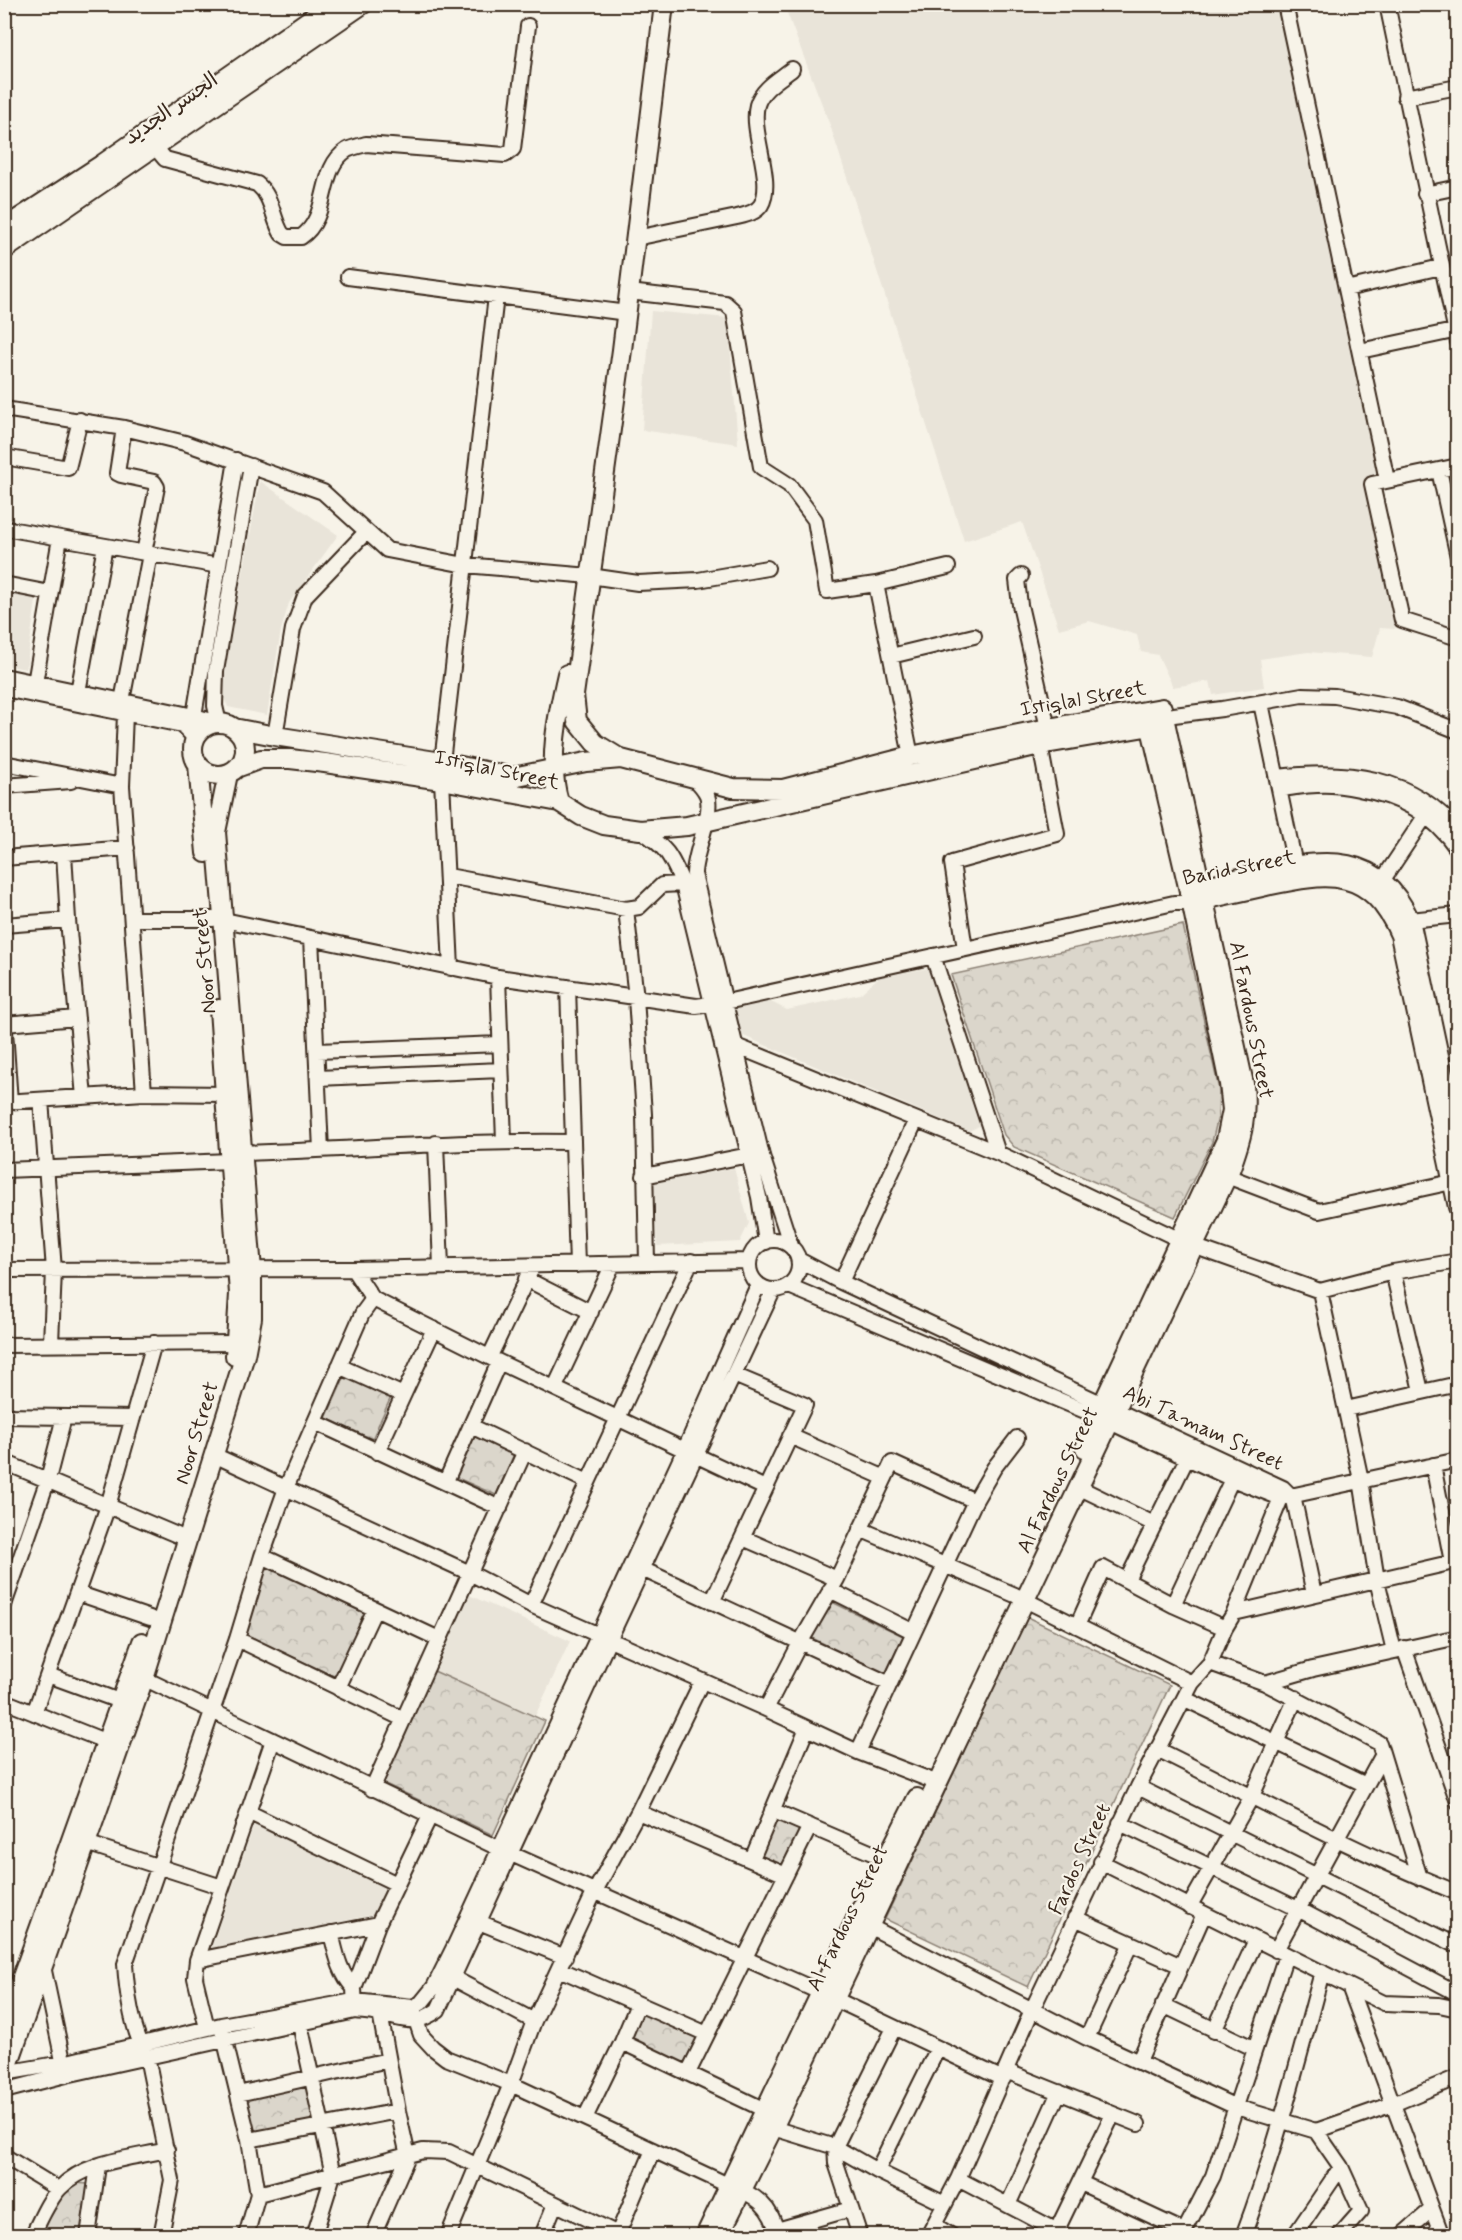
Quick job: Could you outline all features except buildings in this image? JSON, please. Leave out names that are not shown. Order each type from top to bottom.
[{"type":"main road","name":"الجسر الجديد","points":[[4,228],[101,165],[332,4]]},
{"type":"main road","name":"الجسر الجديد","points":[[4,250],[363,4]]},
{"type":"main road","points":[[621,759],[596,743],[577,721],[574,695],[627,313],[663,6]]},
{"type":"main road","points":[[559,802],[554,787],[556,718],[585,615]]},
{"type":"main road","name":"Istiqlal Street","points":[[227,725],[442,771],[559,802],[581,816],[604,825],[640,830],[687,826],[1160,717]]},
{"type":"main road","name":"Istiqlal Street","points":[[234,771],[261,759],[290,759],[513,777],[586,762],[621,759],[733,788],[783,789],[911,756],[1048,728],[1160,717]]},
{"type":"main road","name":"Al Fardous Street","points":[[1021,1598],[1080,1461],[1106,1413],[1186,1242],[1226,1140],[1232,1110],[1160,717]]},
{"type":"main road","points":[[227,725],[245,742],[246,751],[234,771],[212,775],[198,765],[193,752],[195,738],[205,727],[227,725]]},
{"type":"main road","name":"Noor Street","points":[[5,2079],[86,1843],[138,1676],[214,1455],[245,1355],[252,1318],[244,1270],[218,920],[198,765]]},
{"type":"main road","name":"Noor Street","points":[[234,771],[216,832],[225,1094],[236,1157]]},
{"type":"main road","name":"Barid Street","points":[[1192,897],[1308,862],[1337,862],[1363,870],[1382,880],[1403,905],[1458,1145]]},
{"type":"main road","name":"Barid Street","points":[[1192,897],[1319,876],[1342,879],[1357,884],[1382,902],[1391,915],[1407,929]]},
{"type":"main road","name":"Al Fardous Street","points":[[1186,1242],[1227,1176],[1243,1135],[1246,1112],[1245,1093],[1192,897]]},
{"type":"main road","name":"Barid Street","points":[[1444,1083],[1452,1182],[1458,1207]]},
{"type":"main road","name":"Noor Street","points":[[4,2027],[122,1702],[138,1676],[150,1618],[235,1355],[239,1294],[244,1270]]},
{"type":"main road","name":"Al Fardous Street","points":[[705,2235],[773,2128],[828,1996],[1021,1598],[1078,1487],[1106,1413]]},
{"type":"main road","name":"Al Fardous Street","points":[[862,1923],[886,1859],[933,1780]]},
{"type":"main road","name":"Al Fardous Street","points":[[719,2235],[765,2110],[828,1996]]},
{"type":"street","points":[[1285,4],[1388,480]]},
{"type":"street","points":[[1360,351],[1457,334],[1425,194],[1387,4]]},
{"type":"street","points":[[155,147],[165,159],[257,184],[264,190],[282,234],[287,237],[302,237],[314,225],[334,164],[352,148],[366,144],[505,155],[510,153],[513,149],[528,26]]},
{"type":"street","points":[[636,238],[753,213],[761,206],[765,183],[757,105],[764,91],[792,69]]},
{"type":"street","points":[[1405,97],[1458,87]]},
{"type":"street","points":[[1425,194],[1458,187]]},
{"type":"street","points":[[1346,290],[1441,267]]},
{"type":"street","points":[[348,277],[627,313]]},
{"type":"street","points":[[629,292],[725,303],[734,311],[761,467],[789,485],[815,520],[827,591],[876,584],[948,567]]},
{"type":"street","points":[[452,968],[442,771],[496,296]]},
{"type":"street","points":[[4,409],[124,428],[185,442],[323,492],[387,550],[465,565],[590,576],[638,583],[698,580],[767,568]]},
{"type":"street","points":[[4,457],[68,468],[80,420]]},
{"type":"street","points":[[124,428],[117,473],[156,483],[124,707],[123,786],[144,1093]]},
{"type":"street","points":[[195,738],[194,716],[236,460]]},
{"type":"street","points":[[227,725],[215,706],[216,671],[251,466]]},
{"type":"street","points":[[1458,466],[1372,484],[1402,620],[1458,638]]},
{"type":"street","points":[[1439,470],[1458,557]]},
{"type":"street","points":[[4,528],[219,566]]},
{"type":"street","points":[[275,736],[292,629],[305,596],[366,532]]},
{"type":"street","points":[[35,683],[60,538]]},
{"type":"street","points":[[78,692],[105,546]]},
{"type":"street","points":[[1020,576],[1017,580],[1020,605],[1048,728]]},
{"type":"street","points":[[4,584],[50,593]]},
{"type":"street","points":[[876,584],[911,756]]},
{"type":"street","points":[[891,656],[974,636]]},
{"type":"street","points":[[4,676],[78,692],[182,726],[195,738]]},
{"type":"street","points":[[4,689],[194,716],[227,725]]},
{"type":"street","points":[[1160,717],[1302,695],[1335,696],[1397,707],[1458,731]]},
{"type":"street","points":[[1261,703],[1295,865]]},
{"type":"street","points":[[965,949],[952,863],[1058,834],[1040,745]]},
{"type":"street","points":[[4,763],[123,786]]},
{"type":"street","points":[[1279,783],[1335,773],[1383,782],[1414,793],[1441,811],[1458,832]]},
{"type":"street","points":[[693,777],[707,795],[709,807],[694,862],[694,874],[766,1242]]},
{"type":"street","points":[[4,786],[88,779]]},
{"type":"street","points":[[1279,783],[1351,787],[1397,799],[1426,815],[1458,850]]},
{"type":"street","points":[[1382,880],[1426,815]]},
{"type":"street","points":[[640,830],[671,855],[683,884],[720,1004]]},
{"type":"street","points":[[4,858],[127,848]]},
{"type":"street","points":[[64,853],[84,1097]]},
{"type":"street","points":[[448,876],[626,909],[639,907],[662,885],[683,884]]},
{"type":"street","points":[[132,919],[218,920],[498,977],[696,1006],[720,1004],[1192,897]]},
{"type":"street","points":[[626,909],[636,998],[644,1114],[647,1263]]},
{"type":"street","points":[[1407,929],[1458,915]]},
{"type":"street","points":[[4,925],[68,920]]},
{"type":"street","points":[[311,938],[321,1150]]},
{"type":"street","points":[[933,956],[998,1153]]},
{"type":"street","points":[[498,977],[504,1141]]},
{"type":"street","points":[[568,987],[577,1265]]},
{"type":"street","points":[[4,1017],[7,1102],[144,1093],[225,1094]]},
{"type":"street","points":[[5,1024],[77,1018]]},
{"type":"street","points":[[317,1051],[500,1044]]},
{"type":"street","points":[[729,1046],[998,1153],[1186,1242],[1320,1290],[1393,1272],[1458,1261]]},
{"type":"street","points":[[729,1046],[791,1246],[799,1260],[796,1279],[789,1286],[773,1291],[758,1285],[752,1278],[749,1261],[753,1252],[766,1242],[783,1242],[791,1246]]},
{"type":"street","points":[[318,1078],[501,1070]]},
{"type":"street","points":[[41,1100],[54,1270],[51,1343]]},
{"type":"street","points":[[841,1282],[916,1120]]},
{"type":"street","points":[[4,1170],[436,1143],[573,1142]]},
{"type":"street","points":[[436,1143],[441,1267]]},
{"type":"street","points":[[644,1176],[749,1155]]},
{"type":"street","points":[[1227,1176],[1319,1211],[1452,1182]]},
{"type":"street","name":"Abi Tamam Street","points":[[799,1260],[1106,1413],[1287,1494]]},
{"type":"street","points":[[531,1605],[691,1261]]},
{"type":"street","points":[[4,1270],[353,1269],[749,1261]]},
{"type":"street","points":[[555,1387],[613,1264]]},
{"type":"street","points":[[446,1481],[471,1426],[494,1359],[533,1266]]},
{"type":"street","points":[[353,1269],[373,1299],[765,1488]]},
{"type":"street","points":[[1393,1272],[1421,1391]]},
{"type":"street","points":[[526,1279],[591,1312]]},
{"type":"street","points":[[603,1637],[642,1569],[758,1285]]},
{"type":"street","name":"Abi Tamam Street","points":[[789,1286],[1106,1413],[1187,1458],[1232,1479],[1287,1494]]},
{"type":"street","points":[[1320,1290],[1361,1480],[1377,1580],[1399,1649],[1458,1802]]},
{"type":"street","points":[[379,2008],[413,2007],[421,2003],[434,1987],[504,1850],[690,1453],[734,1374],[773,1291]]},
{"type":"street","points":[[161,2235],[172,2180],[147,2057],[140,2043],[127,1988],[125,1964],[237,1639],[262,1556],[286,1488],[362,1314],[373,1299]]},
{"type":"street","points":[[377,1452],[434,1329]]},
{"type":"street","points":[[34,1713],[108,1506],[154,1343]]},
{"type":"street","points":[[4,1345],[236,1343]]},
{"type":"street","points":[[339,1366],[403,1395]]},
{"type":"street","points":[[712,1602],[805,1405],[734,1374]]},
{"type":"street","points":[[1346,1409],[1458,1384]]},
{"type":"street","points":[[4,1416],[133,1418]]},
{"type":"street","points":[[4,1605],[48,1479],[64,1417]]},
{"type":"street","points":[[315,1422],[500,1508]]},
{"type":"street","points":[[471,1426],[588,1482]]},
{"type":"street","points":[[790,1436],[885,1478]]},
{"type":"street","points":[[858,1752],[975,1502],[994,1468],[1017,1438]]},
{"type":"street","points":[[372,1790],[525,1451]]},
{"type":"street","points":[[214,1455],[470,1573],[531,1605],[858,1752],[933,1780]]},
{"type":"street","points":[[1127,1580],[1187,1458]]},
{"type":"street","points":[[1314,1594],[1287,1494],[1458,1460]]},
{"type":"street","points":[[5,1462],[177,1535]]},
{"type":"street","points":[[766,1709],[800,1643],[834,1585],[892,1463],[975,1502]]},
{"type":"street","points":[[1234,1613],[1455,1562],[1433,1465]]},
{"type":"street","points":[[1173,1605],[1232,1479]]},
{"type":"street","points":[[1078,1487],[1154,1524]]},
{"type":"street","name":"Fardos Street","points":[[931,2230],[958,2180],[1032,2010],[1101,1862],[1192,1683],[1210,1663],[1287,1494]]},
{"type":"street","points":[[860,1529],[1021,1598],[1192,1683]]},
{"type":"street","points":[[743,1538],[834,1585],[914,1632]]},
{"type":"street","points":[[262,1556],[439,1639]]},
{"type":"street","points":[[1077,1626],[1103,1568],[1173,1605],[1225,1628]]},
{"type":"street","points":[[642,1569],[890,1684]]},
{"type":"street","points":[[77,1593],[150,1618]]},
{"type":"street","points":[[338,1688],[375,1609]]},
{"type":"street","points":[[1265,1683],[1313,1669],[1458,1637]]},
{"type":"street","points":[[237,1639],[403,1719]]},
{"type":"street","points":[[1210,1663],[1265,1683],[1379,1743],[1420,1878]]},
{"type":"street","points":[[48,1675],[122,1702]]},
{"type":"street","points":[[138,1676],[212,1710],[372,1790],[938,2048],[1004,2075],[1059,2092],[1138,2124]]},
{"type":"street","points":[[448,2235],[511,2084],[534,2021],[594,1893],[638,1812],[702,1681]]},
{"type":"street","points":[[1189,1907],[1252,1796],[1296,1698]]},
{"type":"street","points":[[1185,1700],[1366,1785]]},
{"type":"street","points":[[4,1701],[107,1742]]},
{"type":"street","points":[[752,1859],[807,1728]]},
{"type":"street","points":[[207,2028],[195,1978],[197,1960],[273,1740]]},
{"type":"street","points":[[1157,1749],[1336,1838],[1420,1878],[1458,1893]]},
{"type":"street","points":[[1081,2183],[1183,2233],[1213,2176],[1255,2049],[1281,1952],[1298,1909],[1382,1756]]},
{"type":"street","points":[[1138,1787],[1458,1946]]},
{"type":"street","points":[[772,1810],[886,1859]]},
{"type":"street","points":[[248,1812],[397,1884]]},
{"type":"street","points":[[638,1812],[786,1875]]},
{"type":"street","points":[[5,2079],[147,2057],[300,2024],[354,2000],[378,1924],[430,1816]]},
{"type":"street","points":[[1120,1823],[1298,1909],[1453,1990],[1458,1989]]},
{"type":"street","points":[[688,2073],[810,1826]]},
{"type":"street","points":[[86,1843],[222,1887]]},
{"type":"street","points":[[64,2069],[140,2043],[354,2000],[379,2008],[399,2020],[426,2019],[438,2010],[479,1922],[504,1850]]},
{"type":"street","points":[[1101,1862],[1384,2003],[1439,2005],[1458,2009]]},
{"type":"street","points":[[1139,2061],[1204,1914]]},
{"type":"street","points":[[1075,1918],[1181,1966]]},
{"type":"street","points":[[479,1922],[638,2004],[707,2034]]},
{"type":"street","points":[[862,1923],[1086,2038],[1236,2107],[1316,2131],[1458,2078]]},
{"type":"street","points":[[197,1960],[378,1924]]},
{"type":"street","points":[[331,1933],[339,1966],[354,2000]]},
{"type":"street","points":[[1214,2031],[1256,1940]]},
{"type":"street","points":[[1086,2038],[1131,1943]]},
{"type":"street","points":[[43,1966],[64,2069]]},
{"type":"street","points":[[1243,2235],[1282,2121],[1322,1972]]},
{"type":"street","points":[[453,1978],[534,2021]]},
{"type":"street","points":[[1349,1986],[1442,2235]]},
{"type":"street","points":[[585,2118],[638,2004]]},
{"type":"street","points":[[1163,2006],[1255,2049]]},
{"type":"street","points":[[413,2007],[421,2035],[432,2048],[446,2058],[511,2084],[735,2187],[764,2203],[778,2233],[851,2209]]},
{"type":"street","points":[[373,2235],[408,2156],[379,2008]]},
{"type":"street","points":[[300,2024],[333,2175],[314,2235]]},
{"type":"street","points":[[221,2025],[249,2140],[258,2194],[246,2235]]},
{"type":"street","points":[[860,2235],[836,2163],[835,2147],[894,2028]]},
{"type":"street","points":[[622,2042],[765,2110]]},
{"type":"street","points":[[877,2170],[938,2048]]},
{"type":"street","points":[[238,2094],[388,2060]]},
{"type":"street","points":[[1008,2205],[1059,2092]]},
{"type":"street","points":[[249,2140],[398,2111]]},
{"type":"street","points":[[958,2180],[1059,2234],[1113,2115]]},
{"type":"street","points":[[773,2128],[835,2147],[945,2204]]},
{"type":"street","points":[[1316,2131],[1341,2167],[1360,2211],[1339,2235]]},
{"type":"street","points":[[32,2235],[58,2189],[75,2175],[98,2166],[167,2150]]},
{"type":"street","points":[[258,2194],[423,2151],[449,2152],[478,2164],[617,2235],[653,2150]]},
{"type":"street","points":[[4,2156],[58,2189]]},
{"type":"street","points":[[88,2235],[98,2166]]},
{"type":"street","points":[[1311,2235],[1297,2231],[1341,2167]]},
{"type":"street","points":[[542,2235],[555,2204]]},
{"type":"street","points":[[1401,2235],[1432,2209]]},
{"type":"street","points":[[931,2230],[952,2235]]},
{"type":"shaded area","points":[[784,5],[1277,5],[1378,476],[1364,480],[1395,629],[1380,628],[1372,657],[1308,652],[1260,659],[1264,687],[1213,695],[1210,681],[1173,687],[1158,655],[1141,652],[1137,635],[1089,621],[1059,629],[1022,522],[964,541],[831,128]]},
{"type":"shaded area","points":[[651,311],[728,318],[738,444],[642,430]]},
{"type":"shaded area","points":[[260,481],[338,535],[289,603],[281,630],[267,715],[228,707],[221,691]]},
{"type":"shaded area","points":[[4,588],[37,594],[26,669],[5,665]]},
{"type":"shaded area","points":[[929,968],[979,1126],[969,1131],[739,1034],[734,1009],[769,1001],[787,1010],[860,994],[879,977]]},
{"type":"shaded area","points":[[734,1168],[749,1223],[740,1242],[657,1246],[654,1183]]},
{"type":"shaded area","points":[[469,1595],[570,1641],[535,1716],[434,1671]]},
{"type":"shaded area","points":[[254,1825],[386,1884],[373,1915],[211,1949]]},
{"type":"green space","points":[[1183,925],[1219,1090],[1218,1117],[1212,1142],[1175,1217],[1014,1147],[1004,1135],[951,975]]},
{"type":"green space","points":[[345,1376],[391,1397],[372,1439],[326,1418]]},
{"type":"green space","points":[[473,1436],[514,1454],[496,1495],[455,1477]]},
{"type":"green space","points":[[267,1565],[365,1611],[336,1677],[246,1635]]},
{"type":"green space","points":[[830,1601],[903,1636],[885,1674],[810,1637]]},
{"type":"green space","points":[[1027,1617],[1170,1685],[1028,1987],[885,1919]]},
{"type":"green space","points":[[434,1671],[545,1721],[493,1835],[381,1782]]},
{"type":"green space","points":[[774,1817],[803,1828],[784,1868],[759,1856]]},
{"type":"green space","points":[[642,2011],[702,2037],[685,2066],[629,2040]]},
{"type":"green space","points":[[307,2083],[316,2122],[251,2134],[243,2096]]},
{"type":"green space","points":[[74,2183],[89,2184],[81,2235],[39,2236],[63,2196]]}]
